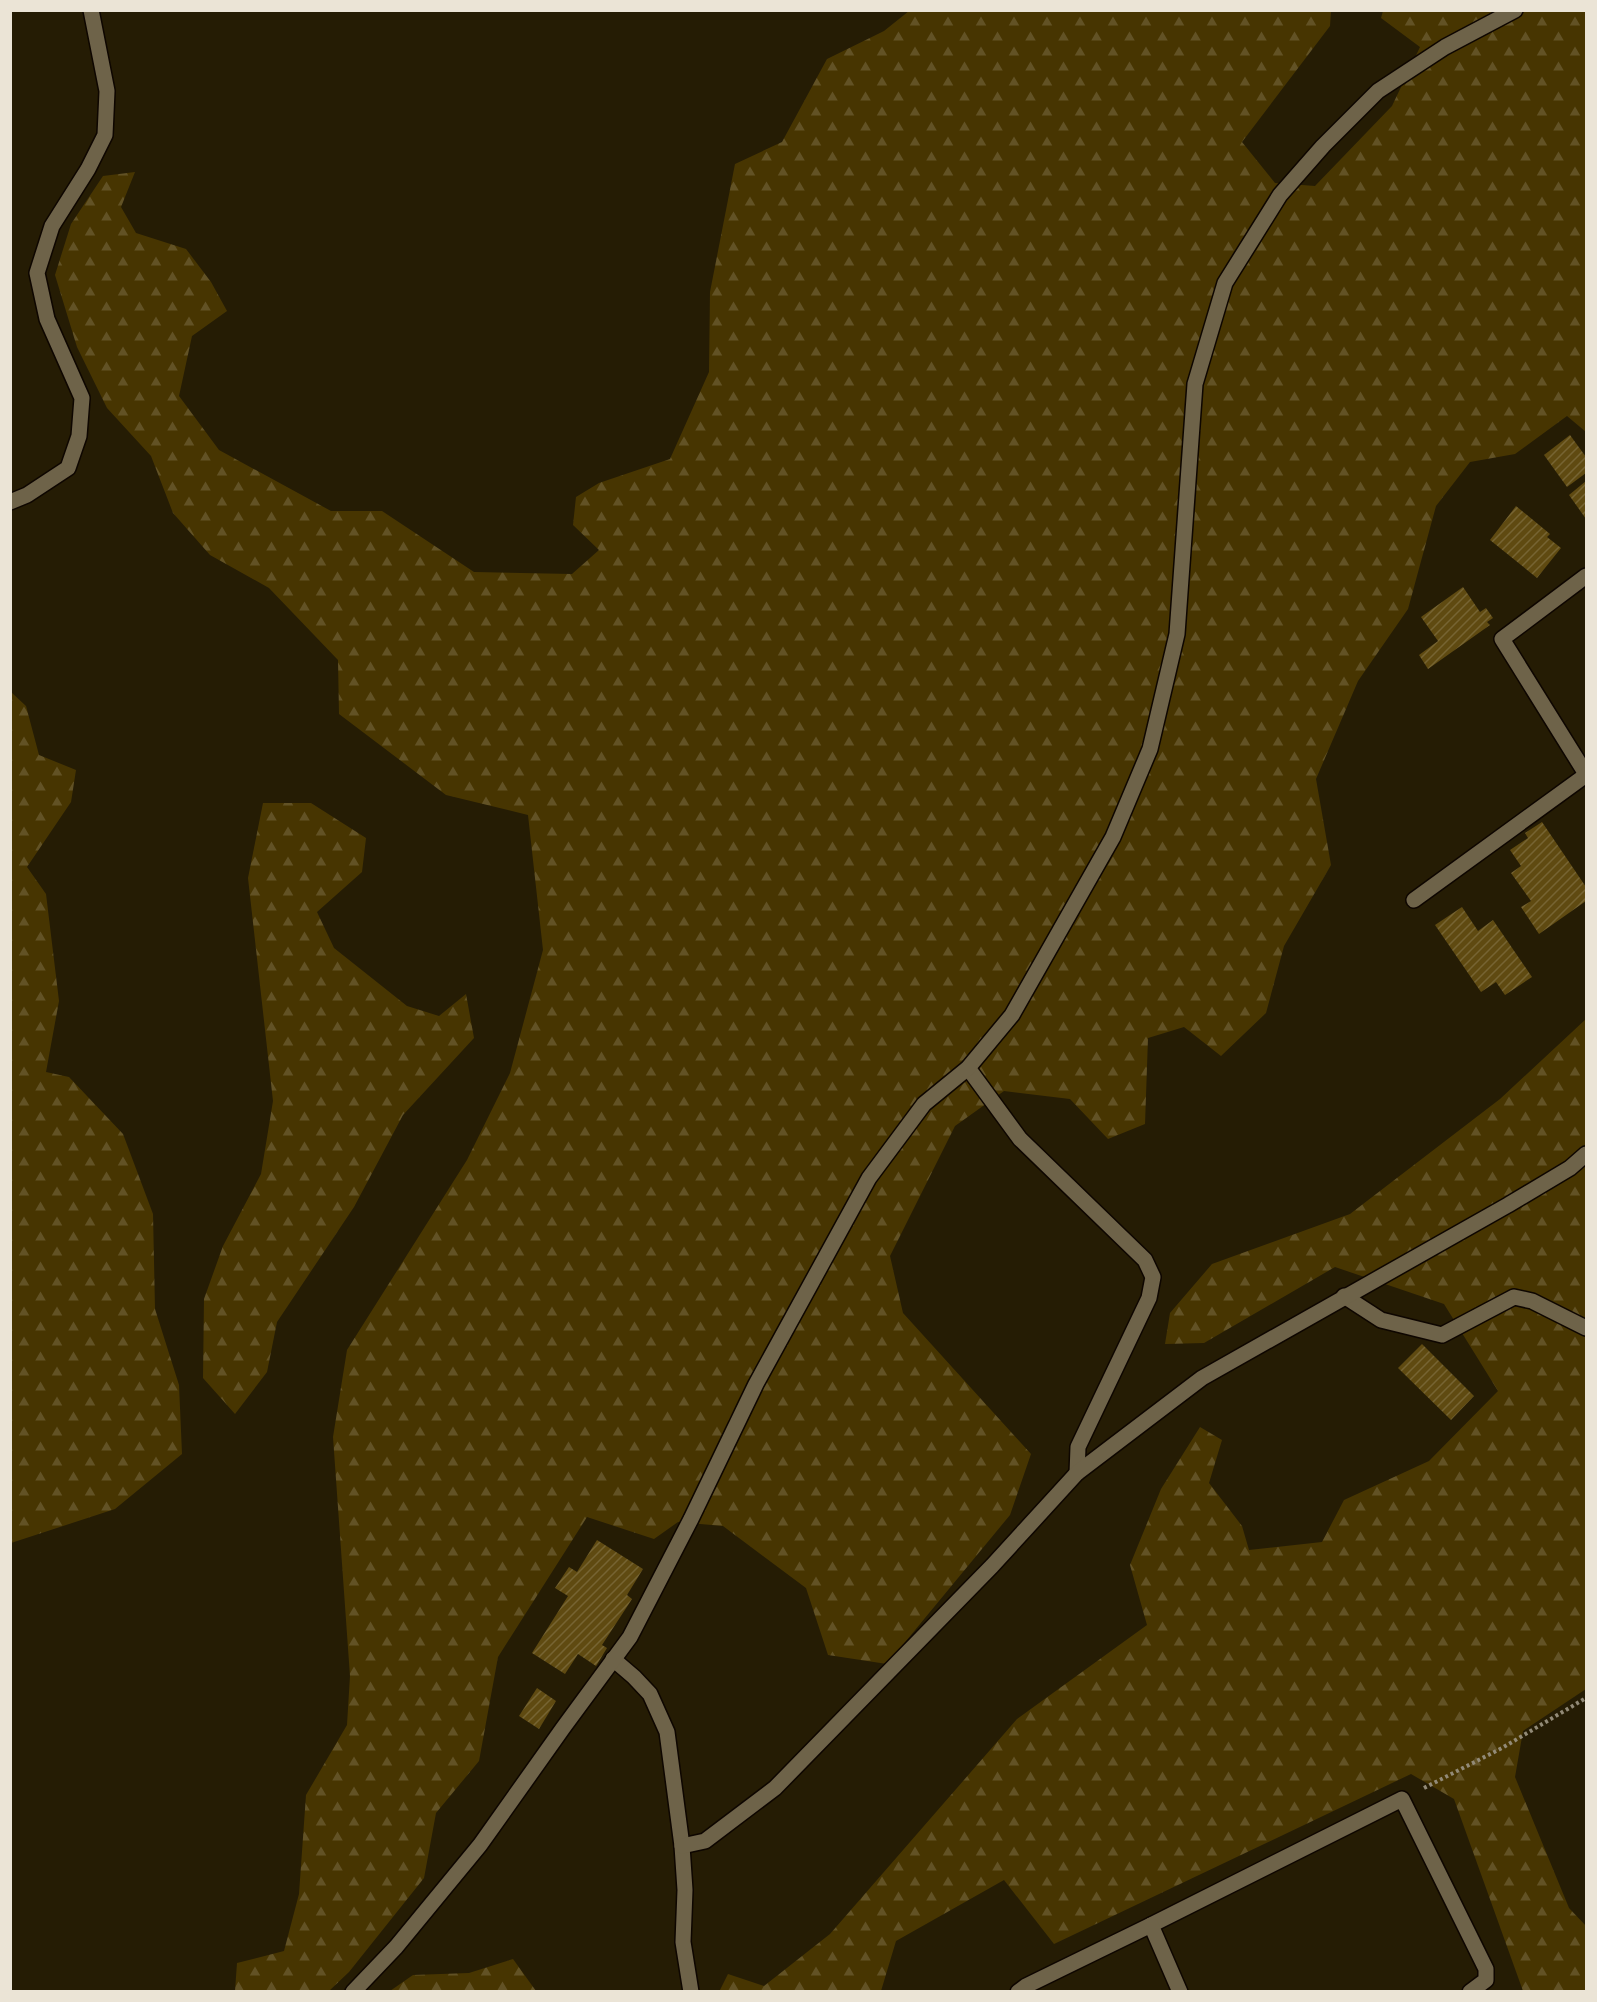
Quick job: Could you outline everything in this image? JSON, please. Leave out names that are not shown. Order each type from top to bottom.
[{"type":"street","points":[[10,502],[27,495],[68,468],[79,436],[82,398],[47,319],[37,273],[52,226],[88,169],[105,135],[107,91],[91,10]]},
{"type":"street","points":[[354,1992],[396,1947],[480,1845],[630,1637],[691,1519],[756,1384],[869,1178],[924,1104],[968,1068],[1011,1015],[1113,837],[1150,749],[1177,634],[1196,384],[1225,283],[1280,195],[1323,146],[1378,91],[1445,47],[1515,10]]},
{"type":"street","points":[[1413,900],[1587,775],[1502,639],[1587,576]]},
{"type":"street","points":[[968,1068],[1020,1139],[1145,1260],[1153,1277],[1149,1298],[1078,1447],[1077,1473]]},
{"type":"street","points":[[682,1846],[705,1841],[775,1788],[992,1566],[1077,1473],[1202,1378],[1508,1205],[1570,1168],[1587,1154]]},
{"type":"street","points":[[1344,1296],[1381,1320],[1442,1335],[1514,1297],[1532,1301],[1587,1328]]},
{"type":"street","points":[[614,1659],[650,1694],[667,1732],[682,1846],[686,1890],[683,1942],[691,1992]]},
{"type":"street","points":[[1018,1992],[1402,1799],[1486,1969],[1486,1980],[1470,1992]]},
{"type":"street","points":[[1151,1925],[1180,1992]]},
{"type":"path","points":[[1402,1799],[1502,1748],[1587,1698]]},
{"type":"green space","points":[[909,11],[1331,11],[1330,26],[1242,142],[1275,183],[1315,186],[1392,106],[1420,47],[1381,18],[1383,11],[1586,11],[1586,432],[1567,416],[1515,454],[1470,462],[1436,506],[1408,609],[1358,681],[1316,779],[1331,865],[1284,946],[1266,1013],[1221,1056],[1184,1027],[1148,1038],[1145,1124],[1108,1139],[1070,1099],[1004,1091],[955,1126],[890,1256],[903,1313],[1031,1454],[1010,1515],[887,1664],[828,1655],[806,1588],[723,1526],[678,1522],[654,1539],[587,1517],[498,1657],[479,1761],[436,1813],[424,1878],[349,1972],[329,1991],[235,1991],[237,1963],[284,1951],[299,1894],[306,1795],[347,1725],[350,1676],[333,1437],[347,1350],[467,1160],[510,1073],[543,950],[528,815],[446,795],[339,714],[338,660],[269,588],[210,555],[173,513],[151,456],[107,408],[77,347],[55,275],[71,224],[103,176],[135,172],[121,207],[136,233],[186,249],[211,282],[227,311],[192,336],[179,396],[219,450],[331,511],[382,511],[474,572],[572,574],[599,550],[573,525],[576,497],[599,483],[670,459],[709,372],[710,292],[735,164],[782,142],[827,59],[884,31]]},
{"type":"green space","points":[[11,692],[26,706],[39,755],[76,770],[71,802],[27,867],[46,894],[59,1001],[46,1072],[69,1077],[123,1134],[153,1214],[155,1309],[179,1385],[182,1454],[115,1509],[11,1543]]},
{"type":"green space","points":[[263,803],[311,803],[366,838],[362,872],[317,912],[334,948],[407,1006],[439,1016],[466,994],[474,1038],[403,1115],[354,1207],[277,1322],[267,1372],[235,1414],[203,1378],[204,1299],[223,1246],[261,1174],[273,1101],[248,878]]},
{"type":"green space","points":[[1586,1019],[1586,1689],[1523,1731],[1515,1777],[1569,1908],[1586,1926],[1586,1991],[1523,1991],[1454,1799],[1411,1774],[1054,1944],[1004,1880],[896,1941],[881,1991],[719,1992],[728,1974],[764,1986],[830,1934],[1017,1719],[1147,1625],[1130,1565],[1161,1489],[1200,1427],[1222,1440],[1209,1483],[1242,1526],[1249,1550],[1322,1542],[1344,1500],[1429,1461],[1498,1391],[1444,1304],[1335,1267],[1204,1343],[1165,1344],[1170,1313],[1212,1264],[1350,1214],[1500,1099]]},
{"type":"green space","points":[[513,1959],[536,1991],[390,1991],[413,1975],[469,1973]]},
{"type":"building","points":[[1570,435],[1586,457],[1586,473],[1567,487],[1544,455]]},
{"type":"building","points":[[1586,481],[1586,519],[1569,495]]},
{"type":"building","points":[[1516,506],[1550,534],[1547,537],[1561,548],[1537,578],[1490,540]]},
{"type":"building","points":[[1463,587],[1480,612],[1486,608],[1493,618],[1487,622],[1490,625],[1428,669],[1419,655],[1438,641],[1421,617]]},
{"type":"building","points":[[1542,822],[1586,887],[1586,901],[1539,934],[1521,907],[1531,901],[1511,873],[1521,866],[1510,850],[1528,838],[1525,833]]},
{"type":"building","points":[[1462,907],[1478,931],[1493,920],[1532,977],[1505,995],[1496,982],[1481,992],[1435,925]]},
{"type":"building","points":[[1422,1344],[1474,1396],[1451,1420],[1398,1368]]},
{"type":"building","points":[[597,1540],[643,1569],[627,1595],[632,1599],[602,1645],[607,1648],[596,1666],[578,1654],[565,1674],[532,1653],[568,1596],[555,1588],[569,1567],[577,1572]]},
{"type":"building","points":[[537,1688],[556,1701],[539,1729],[519,1716]]}]
